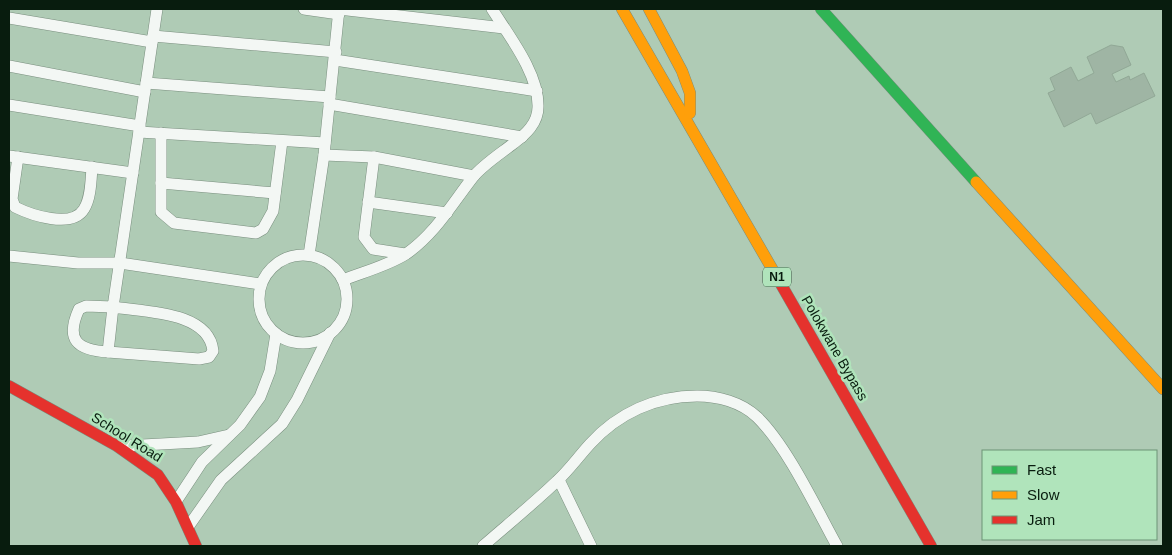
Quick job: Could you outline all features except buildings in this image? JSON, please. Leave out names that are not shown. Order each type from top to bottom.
[{"type":"main road","name":"Polokwane Bypass","points":[[622,9],[691,125],[931,546]]},
{"type":"main road","points":[[649,9],[682,71],[690,93],[691,125]]},
{"type":"main road","points":[[821,9],[1163,390]]},
{"type":"main road","name":"School Road","points":[[9,386],[117,446],[158,475],[176,502],[196,546]]},
{"type":"lane","points":[[108,352],[157,9]]},
{"type":"lane","points":[[304,9],[339,14]]},
{"type":"lane","points":[[308,255],[325,149],[336,56],[339,9],[504,28]]},
{"type":"lane","points":[[343,280],[405,254],[447,214],[474,176],[522,137],[534,124],[537,116],[537,91],[523,58],[492,9]]},
{"type":"lane","points":[[9,18],[152,39],[336,56],[537,91]]},
{"type":"lane","points":[[9,66],[146,87],[330,101],[522,137]]},
{"type":"lane","points":[[9,105],[161,133],[282,140],[474,176]]},
{"type":"lane","points":[[161,133],[161,212],[167,219],[174,223],[256,233],[263,230],[273,211],[282,140]]},
{"type":"lane","points":[[92,167],[84,210],[75,218],[61,219],[24,212],[15,207],[12,199],[14,157],[92,167],[133,173]]},
{"type":"lane","points":[[374,157],[363,230],[367,242],[374,250],[405,254]]},
{"type":"lane","points":[[161,183],[275,193]]},
{"type":"lane","points":[[368,202],[447,214]]},
{"type":"lane","points":[[187,527],[221,480],[282,424],[297,400],[330,333],[340,322],[346,308],[343,280],[334,268],[322,259],[308,255],[294,256],[280,261],[269,270],[260,284],[260,311],[266,324],[276,334],[289,340],[303,342],[317,340],[330,333]]},
{"type":"lane","points":[[9,256],[78,263],[120,263],[260,284]]},
{"type":"lane","points":[[86,306],[113,307],[190,320],[203,328],[211,338],[213,351],[209,357],[199,359],[88,350],[78,343],[73,334],[74,320],[79,309],[86,306]]},
{"type":"lane","points":[[176,502],[202,462],[240,425],[260,397],[270,371],[276,334]]},
{"type":"lane","points":[[483,546],[559,480],[592,442],[615,422],[639,407],[666,398],[687,396],[724,400],[741,406],[756,416],[769,430],[837,546]]},
{"type":"lane","points":[[117,446],[198,442],[229,435]]},
{"type":"lane","points":[[559,480],[591,546]]},
{"type":"traffic: fast","points":[[821,9],[976,182]]},
{"type":"traffic: slow","points":[[622,9],[778,279]]},
{"type":"traffic: slow","points":[[649,9],[682,71],[690,93],[690,113]]},
{"type":"traffic: slow","points":[[976,182],[1163,389]]},
{"type":"traffic: jam","points":[[778,279],[931,546]]},
{"type":"traffic: jam","points":[[9,386],[117,446],[158,475],[176,502],[196,546]]}]
